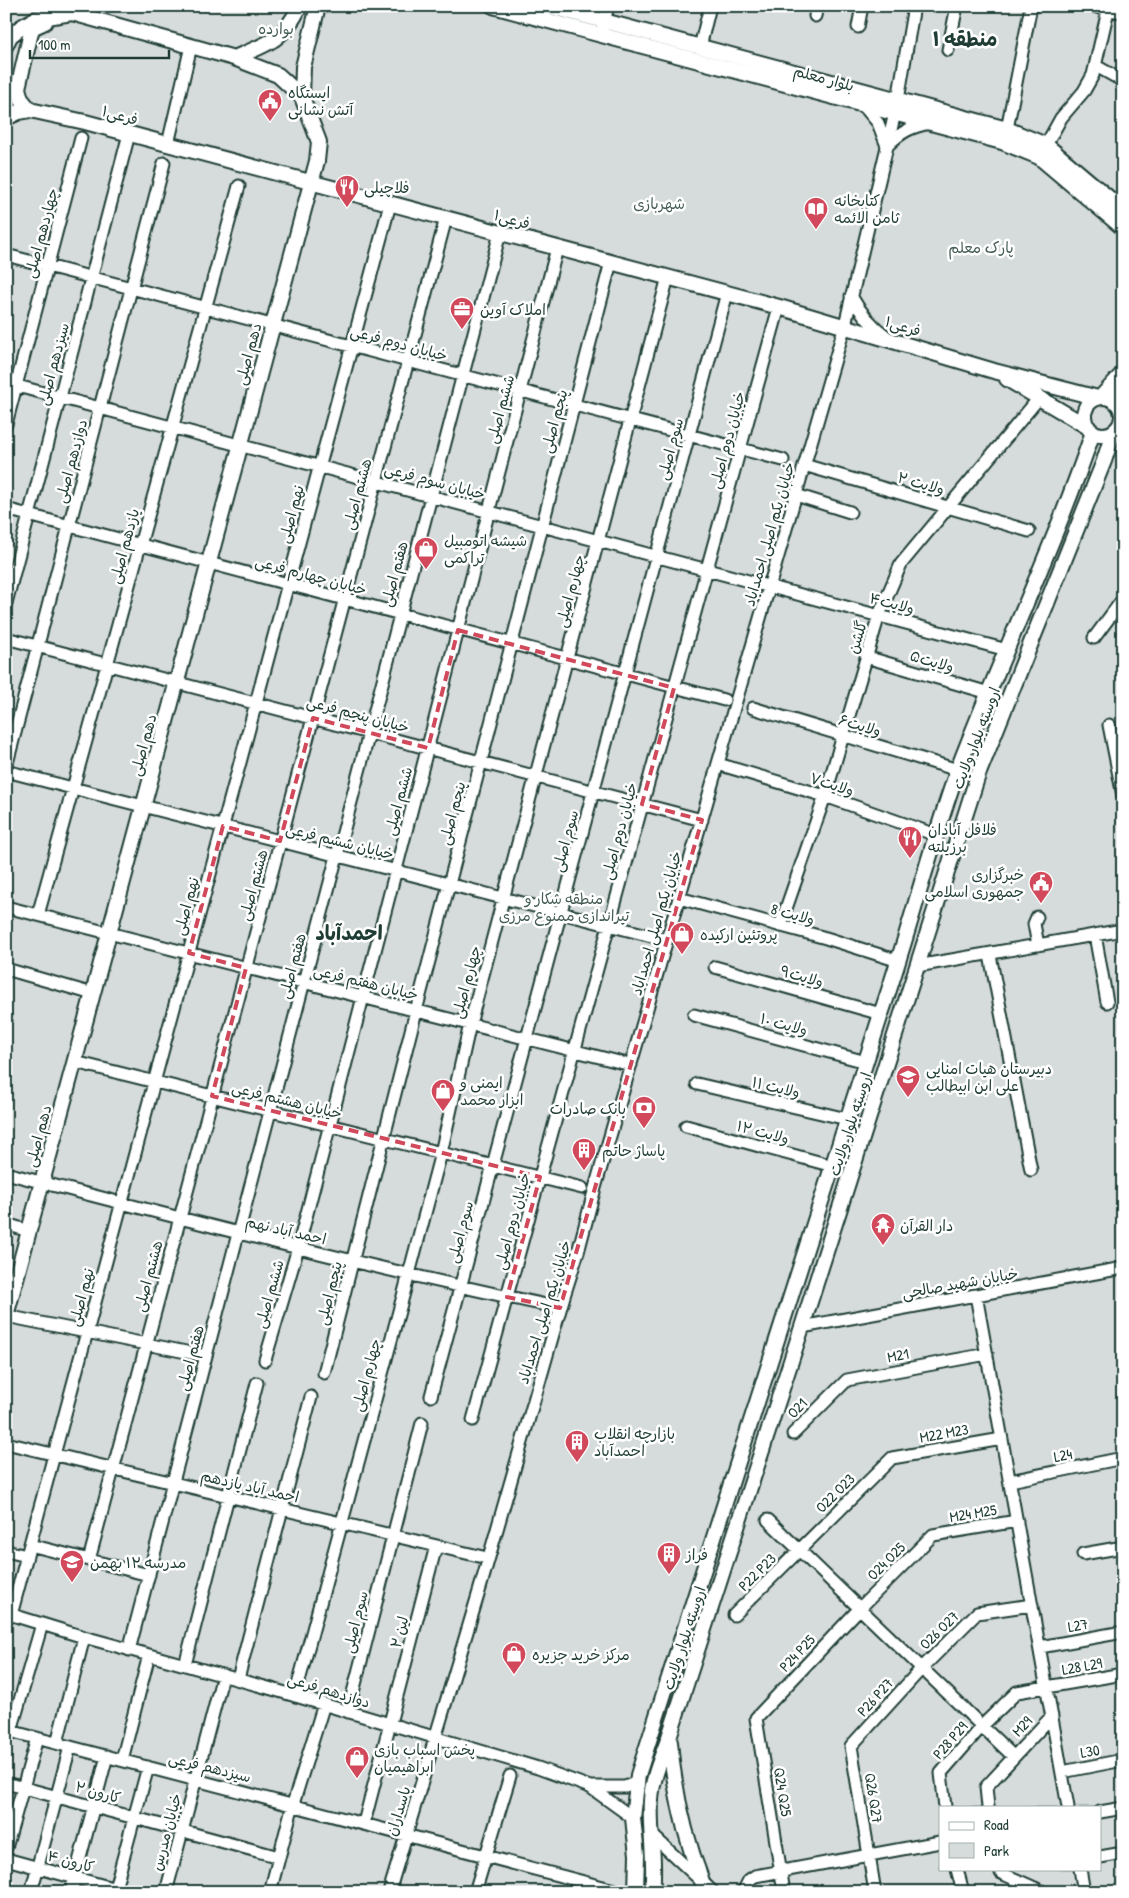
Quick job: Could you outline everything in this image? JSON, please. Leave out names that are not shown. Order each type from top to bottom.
[{"type":"main road","points":[[234,58],[268,44],[282,34],[293,21],[300,6]]},
{"type":"main road","points":[[302,97],[303,67],[318,6]]},
{"type":"main road","name":"بلوار معلم","points":[[493,6],[862,104],[896,106],[932,123],[1002,142],[1039,157],[1123,228]]},
{"type":"main road","name":"بلوار معلم","points":[[548,6],[700,47],[896,106],[1007,129],[1046,145],[1123,210]]},
{"type":"main road","points":[[6,45],[10,36],[22,26],[36,19],[72,13],[234,58],[278,75],[302,97]]},
{"type":"main road","points":[[18,113],[21,99],[18,88],[32,28],[56,16]]},
{"type":"main road","name":"دهم اصلی","points":[[6,1316],[10,1290],[29,1231],[75,1062],[317,162],[319,142],[302,97]]},
{"type":"main road","name":"فرعی۱","points":[[18,113],[129,134],[168,144],[779,306],[994,371]]},
{"type":"main road","points":[[994,371],[1099,398],[1108,398],[1121,403],[1122,419],[1117,432],[1103,435],[1090,430],[994,371]]},
{"type":"main road","points":[[1090,430],[1085,422],[1085,410],[1088,404],[1099,398],[1123,373]]},
{"type":"main road","name":"اروسیّه بلوار ولایت","points":[[636,1892],[638,1856],[634,1818],[638,1782],[735,1469],[899,961],[936,835],[958,770],[1090,430]]},
{"type":"main road","name":"اروسیّه بلوار ولایت","points":[[652,1892],[654,1854],[651,1834],[651,1798],[654,1780],[802,1327],[978,775],[1117,432]]},
{"type":"main road","points":[[958,770],[967,775],[978,775]]},
{"type":"main road","points":[[952,792],[962,791],[970,799]]},
{"type":"main road","points":[[841,1140],[849,1146],[860,1146]]},
{"type":"main road","points":[[831,1170],[841,1175],[848,1183]]},
{"type":"main road","points":[[694,1603],[702,1608],[711,1609]]},
{"type":"main road","points":[[685,1633],[694,1632],[701,1638]]},
{"type":"main road","points":[[669,1737],[678,1802],[688,1843],[708,1888]]},
{"type":"main road","points":[[634,1818],[651,1834]]},
{"type":"street","points":[[602,35],[608,6]]},
{"type":"street","points":[[700,47],[710,6]]},
{"type":"street","points":[[858,27],[862,6]]},
{"type":"street","name":"خیابان یکم اصلی احمداباد","points":[[436,1739],[845,325],[896,106],[914,6]]},
{"type":"street","points":[[948,50],[957,6]]},
{"type":"street","points":[[1007,129],[1031,6]]},
{"type":"street","points":[[1093,6],[1123,12]]},
{"type":"street","points":[[1046,145],[1061,118],[1084,91],[1093,75],[1109,8]]},
{"type":"street","points":[[168,144],[191,46]]},
{"type":"street","points":[[1096,66],[1123,81]]},
{"type":"street","points":[[862,104],[878,123],[886,146],[899,134],[914,126],[932,123]]},
{"type":"street","name":"سیزدهم اصلی","points":[[6,603],[129,134]]},
{"type":"street","name":"چهاردهم اصلی","points":[[6,424],[11,384],[48,266],[81,138]]},
{"type":"street","name":"دوازدهم اصلی","points":[[6,767],[164,163]]},
{"type":"street","name":"یازدهم اصلی","points":[[38,915],[239,186]]},
{"type":"street","name":"نهم اصلی","points":[[9,1614],[87,1333],[390,204]]},
{"type":"street","name":"هشتم اصلی","points":[[89,1560],[446,218]]},
{"type":"street","name":"هفتم اصلی","points":[[129,1650],[500,232]]},
{"type":"street","name":"ششم اصلی","points":[[265,1360],[298,1248],[558,248]]},
{"type":"street","name":"خیابان دوم فرعی","points":[[6,255],[783,460]]},
{"type":"street","name":"پنجم اصلی","points":[[324,1373],[480,762],[611,262]]},
{"type":"street","name":"چهارم اصلی","points":[[295,1696],[441,1153],[470,1024],[668,277]]},
{"type":"street","name":"سوم اصلی","points":[[431,1396],[727,293]]},
{"type":"street","points":[[851,296],[873,327],[889,338]]},
{"type":"street","name":"خیابان دوم اصلی","points":[[473,1420],[779,306]]},
{"type":"street","name":"خیابان سوم فرعی","points":[[11,384],[769,586]]},
{"type":"street","name":"گلشن","points":[[780,926],[825,796],[879,615],[901,564],[1039,398]]},
{"type":"street","name":"ولایت ۲","points":[[804,465],[1029,531]]},
{"type":"street","points":[[796,495],[850,512]]},
{"type":"street","name":"خیابان چهارم فرعی","points":[[6,509],[724,700]]},
{"type":"street","name":"ولایت۴","points":[[769,586],[1006,650]]},
{"type":"street","points":[[1094,638],[1123,599]]},
{"type":"street","name":"خیابان پنجم فرعی","points":[[6,638],[702,820]]},
{"type":"street","name":"ولایت۵","points":[[866,657],[989,694]]},
{"type":"street","name":"ولایت۶","points":[[753,708],[958,770]]},
{"type":"street","points":[[1109,725],[1123,796]]},
{"type":"street","name":"ولایت۷","points":[[718,764],[825,796],[936,835]]},
{"type":"street","name":"خیابان ششم فرعی","points":[[6,771],[667,940]]},
{"type":"street","name":"ولایت 8","points":[[679,898],[899,961]]},
{"type":"street","name":"خیابان هفتم فرعی","points":[[6,907],[631,1065]]},
{"type":"street","points":[[1037,916],[1034,924],[1038,945]]},
{"type":"street","points":[[917,966],[990,955],[1123,930]]},
{"type":"street","points":[[1095,935],[1107,1002]]},
{"type":"street","points":[[990,955],[1031,1170]]},
{"type":"street","name":"ولایت۹","points":[[715,967],[881,1014]]},
{"type":"street","points":[[6,969],[93,994]]},
{"type":"street","name":"ولایت ۱۰","points":[[694,1015],[866,1062]]},
{"type":"street","name":"خیابان هشتم فرعی","points":[[75,1062],[582,1188]]},
{"type":"street","name":"ولایت ۱۱","points":[[697,1084],[847,1119]]},
{"type":"street","name":"ولایت ۱۲","points":[[686,1126],[831,1170]]},
{"type":"street","name":"احمد آباد نهم","points":[[6,1173],[238,1234],[461,1287],[560,1308]]},
{"type":"street","points":[[6,1224],[29,1231]]},
{"type":"street","name":"خیابان شهید صالحی","points":[[802,1327],[1123,1268]]},
{"type":"street","points":[[976,1295],[1068,1806]]},
{"type":"street","points":[[6,1316],[206,1356]]},
{"type":"street","name":"M21","points":[[823,1402],[847,1380],[987,1354]]},
{"type":"street","points":[[185,1665],[257,1383]]},
{"type":"street","points":[[238,1679],[311,1398]]},
{"type":"street","name":"O21","points":[[793,1434],[823,1402]]},
{"type":"street","name":"سوم اصلی","points":[[348,1712],[422,1423]]},
{"type":"street","name":"M22 M23","points":[[892,1458],[1002,1438]]},
{"type":"street","name":"احمد آباد یازدهم","points":[[6,1443],[487,1558]]},
{"type":"street","name":"O22 O23","points":[[800,1550],[892,1458]]},
{"type":"street","name":"L24","points":[[1010,1481],[1123,1458]]},
{"type":"street","points":[[768,1520],[1014,1757]]},
{"type":"street","name":"M24 M25","points":[[933,1535],[1017,1522]]},
{"type":"street","name":"O24 O25","points":[[860,1608],[933,1535]]},
{"type":"street","name":"لین ۲","points":[[364,1823],[436,1546]]},
{"type":"street","points":[[1083,1554],[1123,1547]]},
{"type":"street","points":[[6,1552],[28,1550],[89,1560],[148,1574]]},
{"type":"street","name":"P22 P23","points":[[734,1615],[800,1550]]},
{"type":"street","name":"O26 O27","points":[[922,1668],[977,1613],[1032,1605]]},
{"type":"street","name":"P24 P25","points":[[756,1718],[860,1608]]},
{"type":"street","name":"دوازدهم فرعی","points":[[9,1614],[129,1650],[324,1704],[538,1768],[590,1787],[634,1818]]},
{"type":"street","points":[[9,1730],[42,1624]]},
{"type":"street","name":"L27","points":[[1040,1647],[1123,1632]]},
{"type":"street","points":[[57,1743],[84,1637]]},
{"type":"street","points":[[122,1760],[149,1655]]},
{"type":"street","name":"P26 P27","points":[[851,1746],[922,1668]]},
{"type":"street","name":"L28 L29","points":[[1017,1692],[1123,1674]]},
{"type":"street","name":"خیابان مدرس","points":[[166,1892],[223,1675]]},
{"type":"street","name":"P28 P29","points":[[945,1806],[941,1773],[982,1726],[1017,1692]]},
{"type":"street","points":[[270,1892],[293,1804],[324,1704]]},
{"type":"street","name":"M29","points":[[988,1806],[986,1787],[1052,1716]]},
{"type":"street","name":"Q24 Q25","points":[[756,1718],[784,1892]]},
{"type":"street","name":"سیزدهم فرعی","points":[[9,1730],[622,1892]]},
{"type":"street","points":[[6,1848],[37,1738]]},
{"type":"street","name":"پاسداران","points":[[389,1892],[436,1739]]},
{"type":"street","name":"Q26 Q27","points":[[851,1746],[875,1892]]},
{"type":"street","points":[[30,1892],[70,1747]]},
{"type":"street","points":[[71,1892],[107,1756]]},
{"type":"street","name":"L30","points":[[1062,1772],[1123,1760]]},
{"type":"street","points":[[114,1890],[148,1767]]},
{"type":"street","points":[[475,1892],[510,1776]]},
{"type":"street","points":[[590,1787],[625,1787],[638,1782]]},
{"type":"street","name":"کارون ۲","points":[[6,1783],[279,1857]]},
{"type":"street","points":[[1102,1812],[1123,1808]]},
{"type":"street","points":[[651,1834],[708,1888]]},
{"type":"street","points":[[743,1892],[749,1880],[755,1876],[939,1842]]},
{"type":"street","points":[[1102,1857],[1123,1853]]},
{"type":"street","name":"کارون ۴","points":[[6,1859],[127,1892]]},
{"type":"street","points":[[957,1870],[963,1892]]},
{"type":"street","points":[[1080,1870],[1084,1892]]},
{"type":"street","points":[[1001,1871],[1037,1890]]},
{"type":"highlighted area","points":[[458,630],[674,688],[642,804],[702,820],[560,1308],[507,1297],[540,1177],[212,1096],[246,968],[189,953],[223,826],[280,841],[313,718],[428,748]]},
{"type":"green space","name":"منطقه شکار و تیراندازی ممنوع مرزی","points":[[6,6],[1123,6],[1123,1892],[6,1892]]},
{"type":"place","name":"ایستگاه آتش نشانی","points":[[270,122]]},
{"type":"place","name":"فلاچیلی","points":[[347,208]]},
{"type":"place","name":"کتابخانه ثامن الائمه","points":[[816,230]]},
{"type":"place","name":"املاک آوین","points":[[462,330]]},
{"type":"place","name":"شیشه اتومبیل تراکمی","points":[[426,570]]},
{"type":"place","name":"فلافل آبادان برزیلته","points":[[910,859]]},
{"type":"place","name":"خبرگزاری جمهوری اسلامی","points":[[1041,904]]},
{"type":"place","name":"پروتئین ارکیده","points":[[682,955]]},
{"type":"place","name":"دبیرستان هیات امنایی علی ابن ابیطالب","points":[[908,1098]]},
{"type":"place","name":"ایمنی و ابزار محمد","points":[[443,1112]]},
{"type":"place","name":"بانک صادرات","points":[[644,1129]]},
{"type":"place","name":"پاساژ حاتم","points":[[584,1171]]},
{"type":"place","name":"دار القرآن","points":[[883,1246]]},
{"type":"place","name":"بازارچه انقلاب احمدآباد","points":[[577,1463]]},
{"type":"place","name":"فراز","points":[[669,1575]]},
{"type":"place","name":"مدرسه ۱۲ بهمن","points":[[72,1583]]},
{"type":"place","name":"مرکز خرید جزیره","points":[[514,1675]]},
{"type":"place","name":"پخش اسباب بازی ابراهیمیان","points":[[357,1779]]},
{"type":"district","name":"منطقه ۱","points":[[965,38]]},
{"type":"district","name":"احمدآباد","points":[[349,932]]},
{"type":"park label","name":"بوارده","points":[[276,28]]},
{"type":"park label","name":"شهربازی","points":[[659,203]]},
{"type":"park label","name":"پارک معلم","points":[[981,247]]}]
